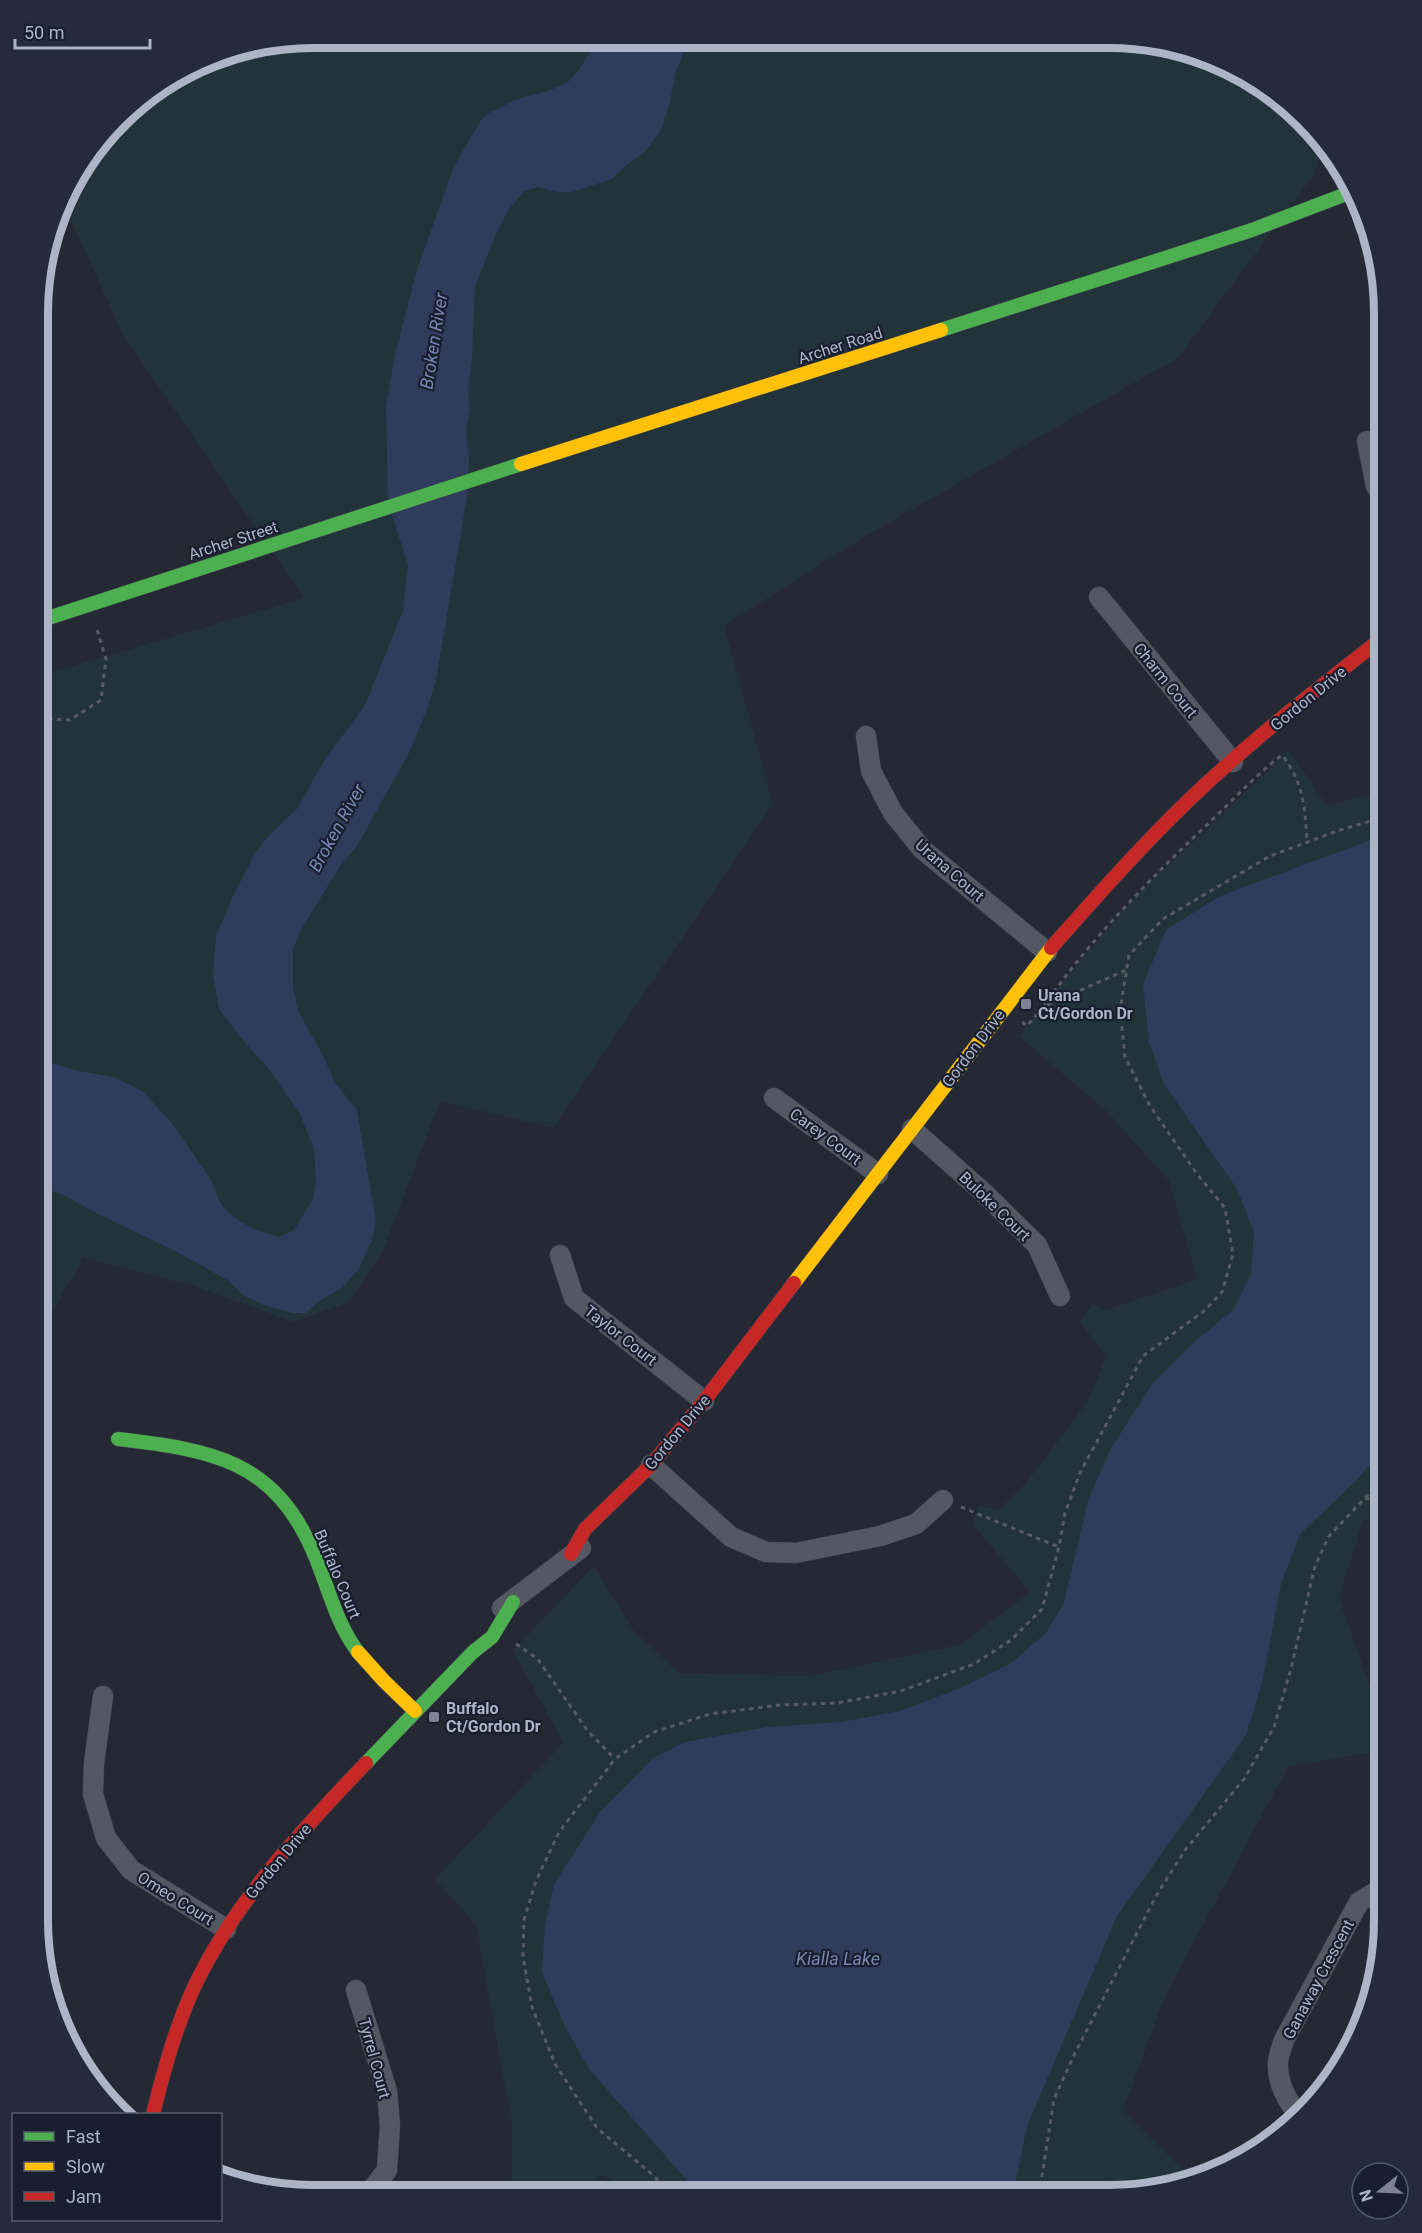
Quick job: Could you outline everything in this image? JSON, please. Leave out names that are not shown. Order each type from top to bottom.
[{"type":"street","name":"Archer Road","points":[[438,492],[1252,230],[1346,194]]},
{"type":"street","name":"Archer Road","points":[[1252,230],[1351,205]]},
{"type":"street","points":[[1367,441],[1374,476]]},
{"type":"street","name":"Archer Street","points":[[48,618],[438,492]]},
{"type":"street","name":"Charm Court","points":[[1099,597],[1233,762]]},
{"type":"street","name":"Gordon Drive","points":[[154,2113],[168,2055],[195,1984],[226,1929],[265,1873],[473,1652],[497,1612],[513,1602],[592,1538],[612,1504],[651,1465],[704,1401],[1047,952],[1128,861],[1191,798],[1302,700],[1374,645]]},
{"type":"street","name":"Urana Court","points":[[866,736],[871,771],[892,813],[922,849],[1047,952]]},
{"type":"street","name":"Carey Court","points":[[774,1098],[878,1174]]},
{"type":"street","name":"Buloke Court","points":[[912,1129],[984,1193],[1037,1245],[1060,1296]]},
{"type":"street","name":"Taylor Court","points":[[560,1255],[574,1298],[704,1401]]},
{"type":"street","name":"Buffalo Court","points":[[118,1439],[182,1447],[222,1457],[248,1471],[272,1492],[296,1520],[311,1547],[341,1624],[361,1657],[415,1712]]},
{"type":"street","points":[[651,1465],[731,1537],[766,1552],[796,1553],[880,1536],[916,1524],[943,1500]]},
{"type":"street","name":"Omeo Court","points":[[103,1696],[94,1763],[93,1794],[106,1838],[131,1870],[226,1929]]},
{"type":"street","name":"Ganaway Crescent","points":[[1294,2109],[1282,2089],[1277,2064],[1284,2040],[1359,1902],[1374,1893]]},
{"type":"street","name":"Tyrrel Court","points":[[356,1990],[387,2091],[390,2126],[387,2170],[375,2185]]},
{"type":"path","points":[[48,719],[70,720],[101,700],[106,659],[90,604]]},
{"type":"path","points":[[1004,1007],[1027,1026],[1061,980],[1121,912],[1184,846],[1262,770],[1282,755],[1299,783],[1304,801],[1307,842]]},
{"type":"path","points":[[1042,1007],[1126,970]]},
{"type":"path","points":[[1041,2185],[1052,2109],[1058,2090],[1156,1896],[1185,1850],[1244,1779],[1274,1727],[1291,1669],[1315,1566],[1329,1536],[1374,1488]]},
{"type":"path","points":[[1363,1500],[1374,1498]]},
{"type":"path","points":[[943,1500],[1059,1547]]},
{"type":"path","points":[[511,1650],[514,1643],[537,1658],[587,1730],[615,1759]]},
{"type":"shaded area","points":[[313,48],[1109,48],[1143,50],[1194,62],[1226,75],[1256,93],[1284,114],[1320,154],[1313,176],[1178,358],[864,537],[724,626],[773,804],[553,1128],[440,1101],[383,1251],[349,1302],[294,1322],[193,1286],[83,1258],[48,1320],[48,673],[304,598],[123,335],[68,213],[75,196],[93,166],[114,138],[152,103],[196,75],[212,68],[245,57],[279,50]]},
{"type":"shaded area","name":"Kialla Lake","points":[[1289,750],[1327,806],[1374,793],[1374,1518],[1363,1520],[1339,1598],[1374,1698],[1374,1752],[1288,1767],[1165,1996],[1123,2111],[1187,2173],[1143,2183],[1109,2185],[626,2185],[601,2176],[586,2185],[511,2185],[512,2126],[476,1925],[435,1879],[563,1743],[513,1650],[594,1566],[634,1631],[679,1673],[809,1676],[959,1645],[1030,1592],[972,1524],[978,1506],[999,1509],[1025,1484],[1088,1401],[1106,1356],[1079,1321],[1093,1304],[1106,1310],[1197,1279],[1169,1181],[1107,1112],[1019,1036],[1136,896]]},
{"type":"water","name":"Broken River","points":[[592,48],[686,48],[676,71],[670,102],[661,130],[645,152],[612,179],[572,192],[557,192],[538,187],[525,191],[509,209],[475,286],[472,359],[468,390],[470,409],[466,430],[469,459],[467,498],[436,680],[427,710],[409,753],[357,846],[341,865],[313,910],[293,950],[293,988],[299,1013],[323,1055],[334,1081],[357,1110],[376,1220],[372,1240],[358,1270],[342,1288],[319,1301],[306,1313],[293,1313],[263,1305],[243,1295],[229,1281],[177,1252],[68,1197],[48,1189],[48,1064],[114,1077],[142,1091],[171,1122],[210,1178],[221,1204],[241,1222],[261,1232],[280,1237],[294,1230],[313,1199],[316,1181],[314,1149],[300,1114],[268,1068],[219,1009],[213,975],[216,936],[254,855],[269,835],[297,809],[325,759],[364,707],[403,611],[408,566],[388,502],[386,406],[395,354],[416,273],[454,166],[481,120],[489,113],[517,99],[551,90],[569,81],[579,70]]},
{"type":"water","name":"Kialla Lake","points":[[1374,839],[1374,1460],[1356,1481],[1300,1534],[1281,1584],[1263,1680],[1246,1735],[1117,1916],[1027,2126],[1015,2185],[691,2185],[589,2069],[564,2025],[542,1972],[545,1925],[554,1884],[601,1811],[652,1759],[685,1742],[767,1727],[841,1722],[900,1711],[958,1689],[1010,1664],[1046,1633],[1064,1603],[1088,1500],[1111,1448],[1153,1383],[1194,1342],[1233,1310],[1251,1274],[1254,1232],[1237,1189],[1164,1084],[1149,1042],[1143,984],[1166,930],[1218,897]]},
{"type":"traffic: fast","points":[[941,330],[1252,230],[1346,194]]},
{"type":"traffic: fast","points":[[48,618],[521,464]]},
{"type":"traffic: fast","points":[[118,1439],[182,1448],[211,1455],[236,1465],[260,1479],[280,1498],[299,1524],[315,1556],[338,1618],[358,1652]]},
{"type":"traffic: fast","points":[[366,1763],[473,1652],[492,1637],[513,1602]]},
{"type":"traffic: slow","points":[[521,464],[941,330]]},
{"type":"traffic: slow","points":[[794,1283],[1051,948]]},
{"type":"traffic: slow","points":[[358,1652],[415,1711]]},
{"type":"traffic: jam","points":[[1051,948],[1137,853],[1191,798],[1261,735],[1374,645]]},
{"type":"traffic: jam","points":[[571,1554],[585,1529],[651,1465],[704,1401],[794,1283]]},
{"type":"traffic: jam","points":[[153,2113],[182,2015],[212,1952],[272,1867],[366,1763]]},
{"type":"place","name":"Urana Ct/Gordon Dr","points":[[1026,1004]]},
{"type":"place","name":"Buffalo Ct/Gordon Dr","points":[[434,1717]]}]
